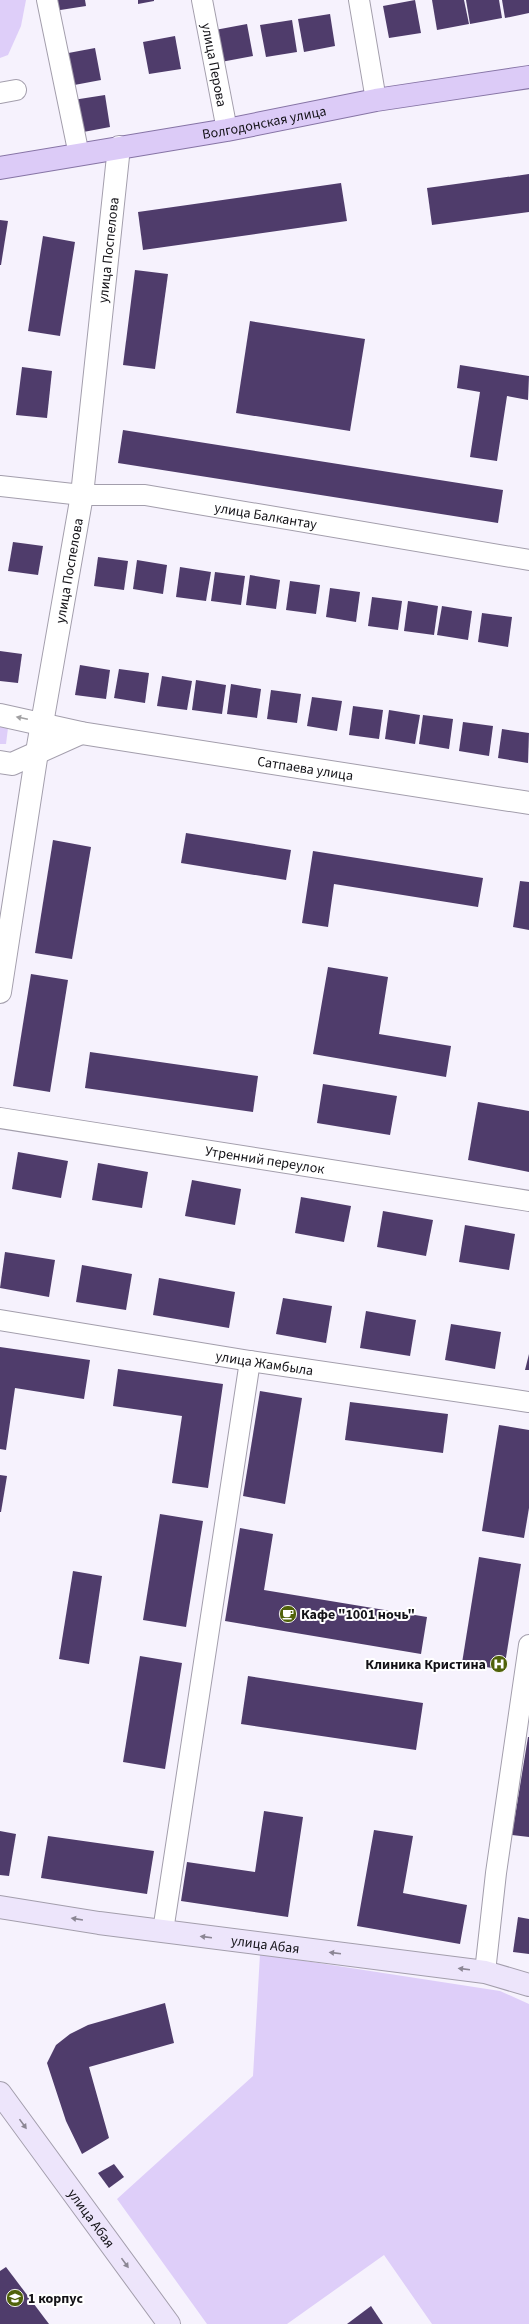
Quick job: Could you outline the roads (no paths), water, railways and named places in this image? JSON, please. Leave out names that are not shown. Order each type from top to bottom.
[{"type":"main road","name":"Волгодонская улица","points":[[0,168],[227,130],[376,100],[529,78]]},
{"type":"main road","name":"улица Абая","points":[[0,1907],[163,1931],[485,1972],[529,1985]]},
{"type":"main road","name":"улица Абая","points":[[0,2093],[169,2324]]},
{"type":"street","points":[[47,0],[79,155]]},
{"type":"street","name":"улица Перова","points":[[202,0],[227,130]]},
{"type":"street","points":[[359,0],[376,100]]},
{"type":"street","name":"улица Поспелова","points":[[0,992],[37,752],[44,723],[82,495],[119,148]]},
{"type":"street","name":"улица Балкантау","points":[[0,486],[82,495],[145,495],[529,560]]},
{"type":"street","name":"Сатпаева улица","points":[[0,715],[44,723],[81,733],[529,803]]},
{"type":"street","points":[[0,762],[12,764],[81,733]]},
{"type":"street","name":"Утренний переулок","points":[[0,1118],[529,1200]]},
{"type":"street","name":"улица Жамбыла","points":[[0,1320],[250,1361],[529,1402]]},
{"type":"street","points":[[163,1931],[250,1361]]},
{"type":"street","points":[[485,1972],[496,1873],[529,1645]]},
{"type":"place","name":"Кафе \"1001 ночь\"","points":[[288,1614]]},
{"type":"place","name":"Клиника Кристина","points":[[499,1664]]},
{"type":"place","name":"1 корпус","points":[[15,2298]]}]
